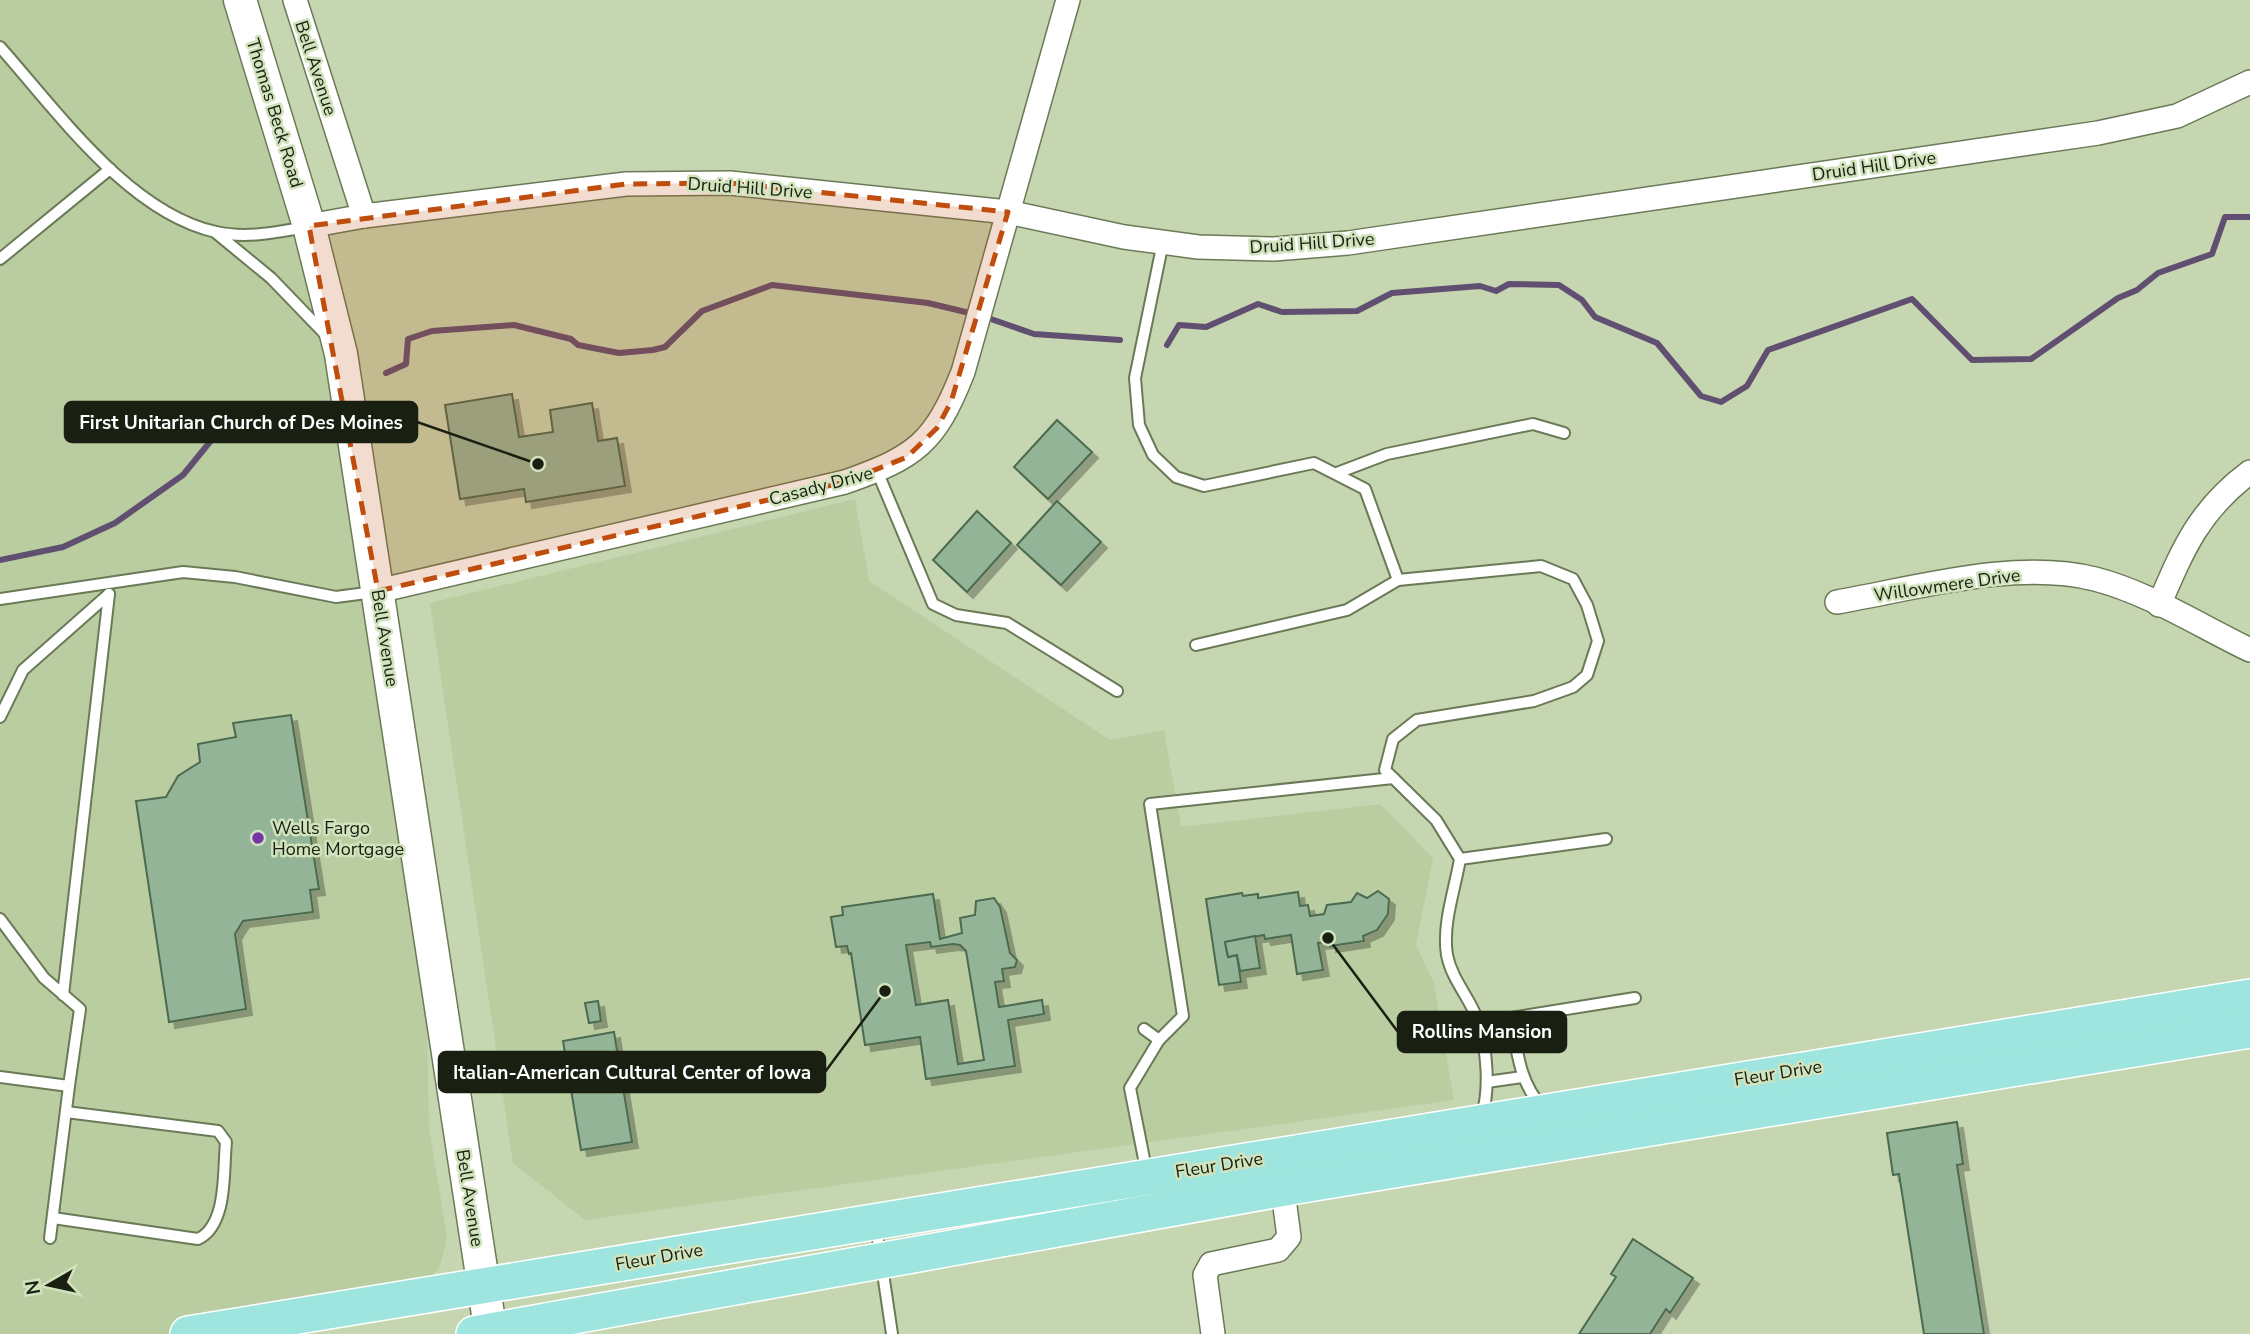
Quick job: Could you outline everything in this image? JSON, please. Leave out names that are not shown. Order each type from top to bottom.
[{"type":"main road","name":"Thomas Beck Road","points":[[240,0],[309,226]]},
{"type":"main road","name":"Bell Avenue","points":[[309,226],[341,355],[484,1287],[486,1333]]},
{"type":"main road","name":"Fleur Drive","points":[[1280,1172],[1480,1122],[2250,997]]},
{"type":"main road","name":"Fleur Drive","points":[[486,1333],[882,1262],[1150,1195],[1280,1172],[2250,1030]]},
{"type":"main road","name":"Fleur Drive","points":[[188,1334],[875,1221],[1150,1195]]},
{"type":"street","name":"Bell Avenue","points":[[295,0],[364,216]]},
{"type":"street","name":"Casady Drive","points":[[378,591],[845,482],[907,457],[937,428],[951,402],[979,324],[1068,0]]},
{"type":"street","name":"Druid Hill Drive","points":[[364,216],[626,184],[730,183],[1008,212],[1124,237],[1198,247],[1273,249],[1348,243],[2098,134],[2177,116],[2250,82]]},
{"type":"street","points":[[309,226],[364,216]]},
{"type":"street","points":[[2159,605],[2195,529],[2225,491],[2250,472]]},
{"type":"street","name":"Willowmere Drive","points":[[1838,602],[1994,575],[2044,572],[2094,579],[2159,605],[2250,650]]},
{"type":"street","points":[[1213,1334],[1205,1275],[1211,1264],[1278,1250],[1289,1237],[1280,1172]]},
{"type":"lane","points":[[0,47],[121,180],[174,215],[215,232],[295,300],[341,355]]},
{"type":"lane","points":[[0,259],[110,169]]},
{"type":"lane","points":[[215,232],[258,235],[309,226]]},
{"type":"lane","points":[[1163,242],[1135,378],[1139,425],[1153,456],[1176,477],[1204,486],[1314,463],[1337,473],[1365,489],[1398,580]]},
{"type":"lane","points":[[1337,473],[1387,454],[1533,424],[1564,433]]},
{"type":"lane","points":[[877,471],[933,604],[956,615],[1007,623],[1117,691]]},
{"type":"lane","points":[[1196,645],[1347,610],[1398,580],[1541,566],[1573,579],[1587,605],[1598,641],[1587,675],[1573,687],[1534,701],[1417,720],[1393,739],[1385,770],[1436,820],[1460,859],[1447,923],[1447,955],[1460,989],[1479,1023],[1487,1082],[1486,1104],[1480,1122]]},
{"type":"lane","points":[[0,599],[183,572],[235,577],[336,597],[378,591]]},
{"type":"lane","points":[[0,717],[23,670],[124,580]]},
{"type":"lane","points":[[63,995],[109,594]]},
{"type":"lane","points":[[1150,1195],[1130,1088],[1159,1040],[1183,1016],[1150,803],[1393,778]]},
{"type":"lane","points":[[1460,859],[1606,839]]},
{"type":"lane","points":[[0,919],[44,978],[80,1009],[50,1238]]},
{"type":"lane","points":[[1479,1023],[1634,998]]},
{"type":"lane","points":[[1511,1018],[1522,1076],[1532,1097],[1547,1111]]},
{"type":"lane","points":[[1144,1029],[1159,1040]]},
{"type":"lane","points":[[1487,1082],[1522,1076]]},
{"type":"lane","points":[[0,1077],[69,1086]]},
{"type":"lane","points":[[52,1218],[198,1239],[209,1234],[218,1216],[226,1142],[218,1130],[66,1111]]},
{"type":"lane","points":[[875,1221],[892,1334]]},
{"type":"highlighted area","points":[[730,183],[1008,212],[951,402],[937,428],[907,457],[845,482],[378,591],[309,226],[626,184]]},
{"type":"shaded area","points":[[0,0],[240,0],[309,226],[391,676],[427,1027],[429,1127],[447,1237],[440,1267],[430,1277],[188,1334],[0,1334]]},
{"type":"shaded area","points":[[855,499],[869,581],[1110,740],[1164,730],[1181,827],[1380,804],[1433,858],[1416,945],[1434,983],[1454,1100],[585,1220],[513,1163],[430,603]]},
{"type":"building","points":[[512,394],[519,437],[553,432],[550,410],[592,403],[598,441],[617,438],[625,486],[526,502],[524,489],[460,499],[445,405]]},
{"type":"building","points":[[1057,420],[1092,452],[1048,499],[1014,467]]},
{"type":"building","points":[[1057,501],[1101,542],[1061,585],[1017,545]]},
{"type":"building","points":[[977,511],[1011,543],[967,592],[933,560]]},
{"type":"building","points":[[291,715],[319,889],[310,890],[313,912],[243,921],[235,934],[246,1009],[169,1022],[136,801],[166,797],[178,776],[200,762],[198,744],[236,737],[233,723]]},
{"type":"building","points":[[1378,891],[1389,899],[1388,914],[1377,930],[1363,936],[1364,941],[1330,946],[1330,942],[1318,943],[1323,970],[1297,974],[1291,935],[1265,939],[1264,935],[1225,942],[1228,957],[1237,955],[1241,982],[1219,985],[1206,899],[1242,893],[1243,896],[1258,894],[1258,898],[1298,892],[1300,906],[1308,905],[1310,916],[1324,914],[1327,905],[1351,902],[1357,893],[1367,898]]},
{"type":"building","points":[[933,894],[940,939],[962,933],[960,918],[975,915],[976,901],[994,898],[1000,907],[1010,953],[1017,960],[1015,967],[1002,969],[1004,981],[995,982],[999,1007],[1042,1000],[1044,1014],[1008,1020],[1015,1066],[926,1079],[920,1037],[865,1045],[851,953],[849,954],[847,946],[836,947],[831,917],[843,915],[842,907]],"holes":[[[930,942],[931,947],[953,944],[960,945],[966,951],[984,1060],[958,1064],[948,1000],[916,1005],[906,945]]]},
{"type":"building","points":[[1255,936],[1260,968],[1240,971],[1237,955],[1228,957],[1225,942]]},
{"type":"building","points":[[598,1001],[601,1021],[589,1023],[585,1003]]},
{"type":"building","points":[[614,1032],[632,1142],[581,1150],[563,1041]]},
{"type":"building","points":[[1957,1122],[1963,1164],[1957,1165],[1984,1334],[1924,1334],[1899,1174],[1893,1175],[1887,1133]]},
{"type":"building","points":[[1633,1239],[1693,1278],[1670,1313],[1666,1309],[1650,1334],[1579,1334],[1616,1277],[1611,1274]]},
{"type":"waterway","points":[[1167,345],[1179,325],[1206,327],[1258,304],[1282,312],[1357,311],[1392,293],[1480,286],[1496,291],[1509,284],[1559,285],[1582,300],[1595,317],[1657,343],[1701,396],[1721,402],[1747,386],[1768,350],[1912,299],[1972,360],[2031,359],[2118,298],[2137,290],[2158,273],[2212,254],[2225,217],[2250,217]]},
{"type":"waterway","points":[[386,373],[406,364],[408,339],[432,331],[514,325],[571,339],[578,345],[619,353],[653,350],[665,347],[702,311],[772,285],[928,303],[974,314]]},
{"type":"waterway","points":[[985,317],[1034,334],[1120,340]]},
{"type":"waterway","points":[[0,560],[63,547],[115,523],[183,475],[227,421]]},
{"type":"place","name":"First Unitarian Church of Des Moines","points":[[538,464]]},
{"type":"place","name":"Wells Fargo Home Mortgage","points":[[258,838]]},
{"type":"place","name":"Rollins Mansion","points":[[1328,938]]},
{"type":"place","name":"Italian-American Cultural Center of Iowa","points":[[885,991]]}]
